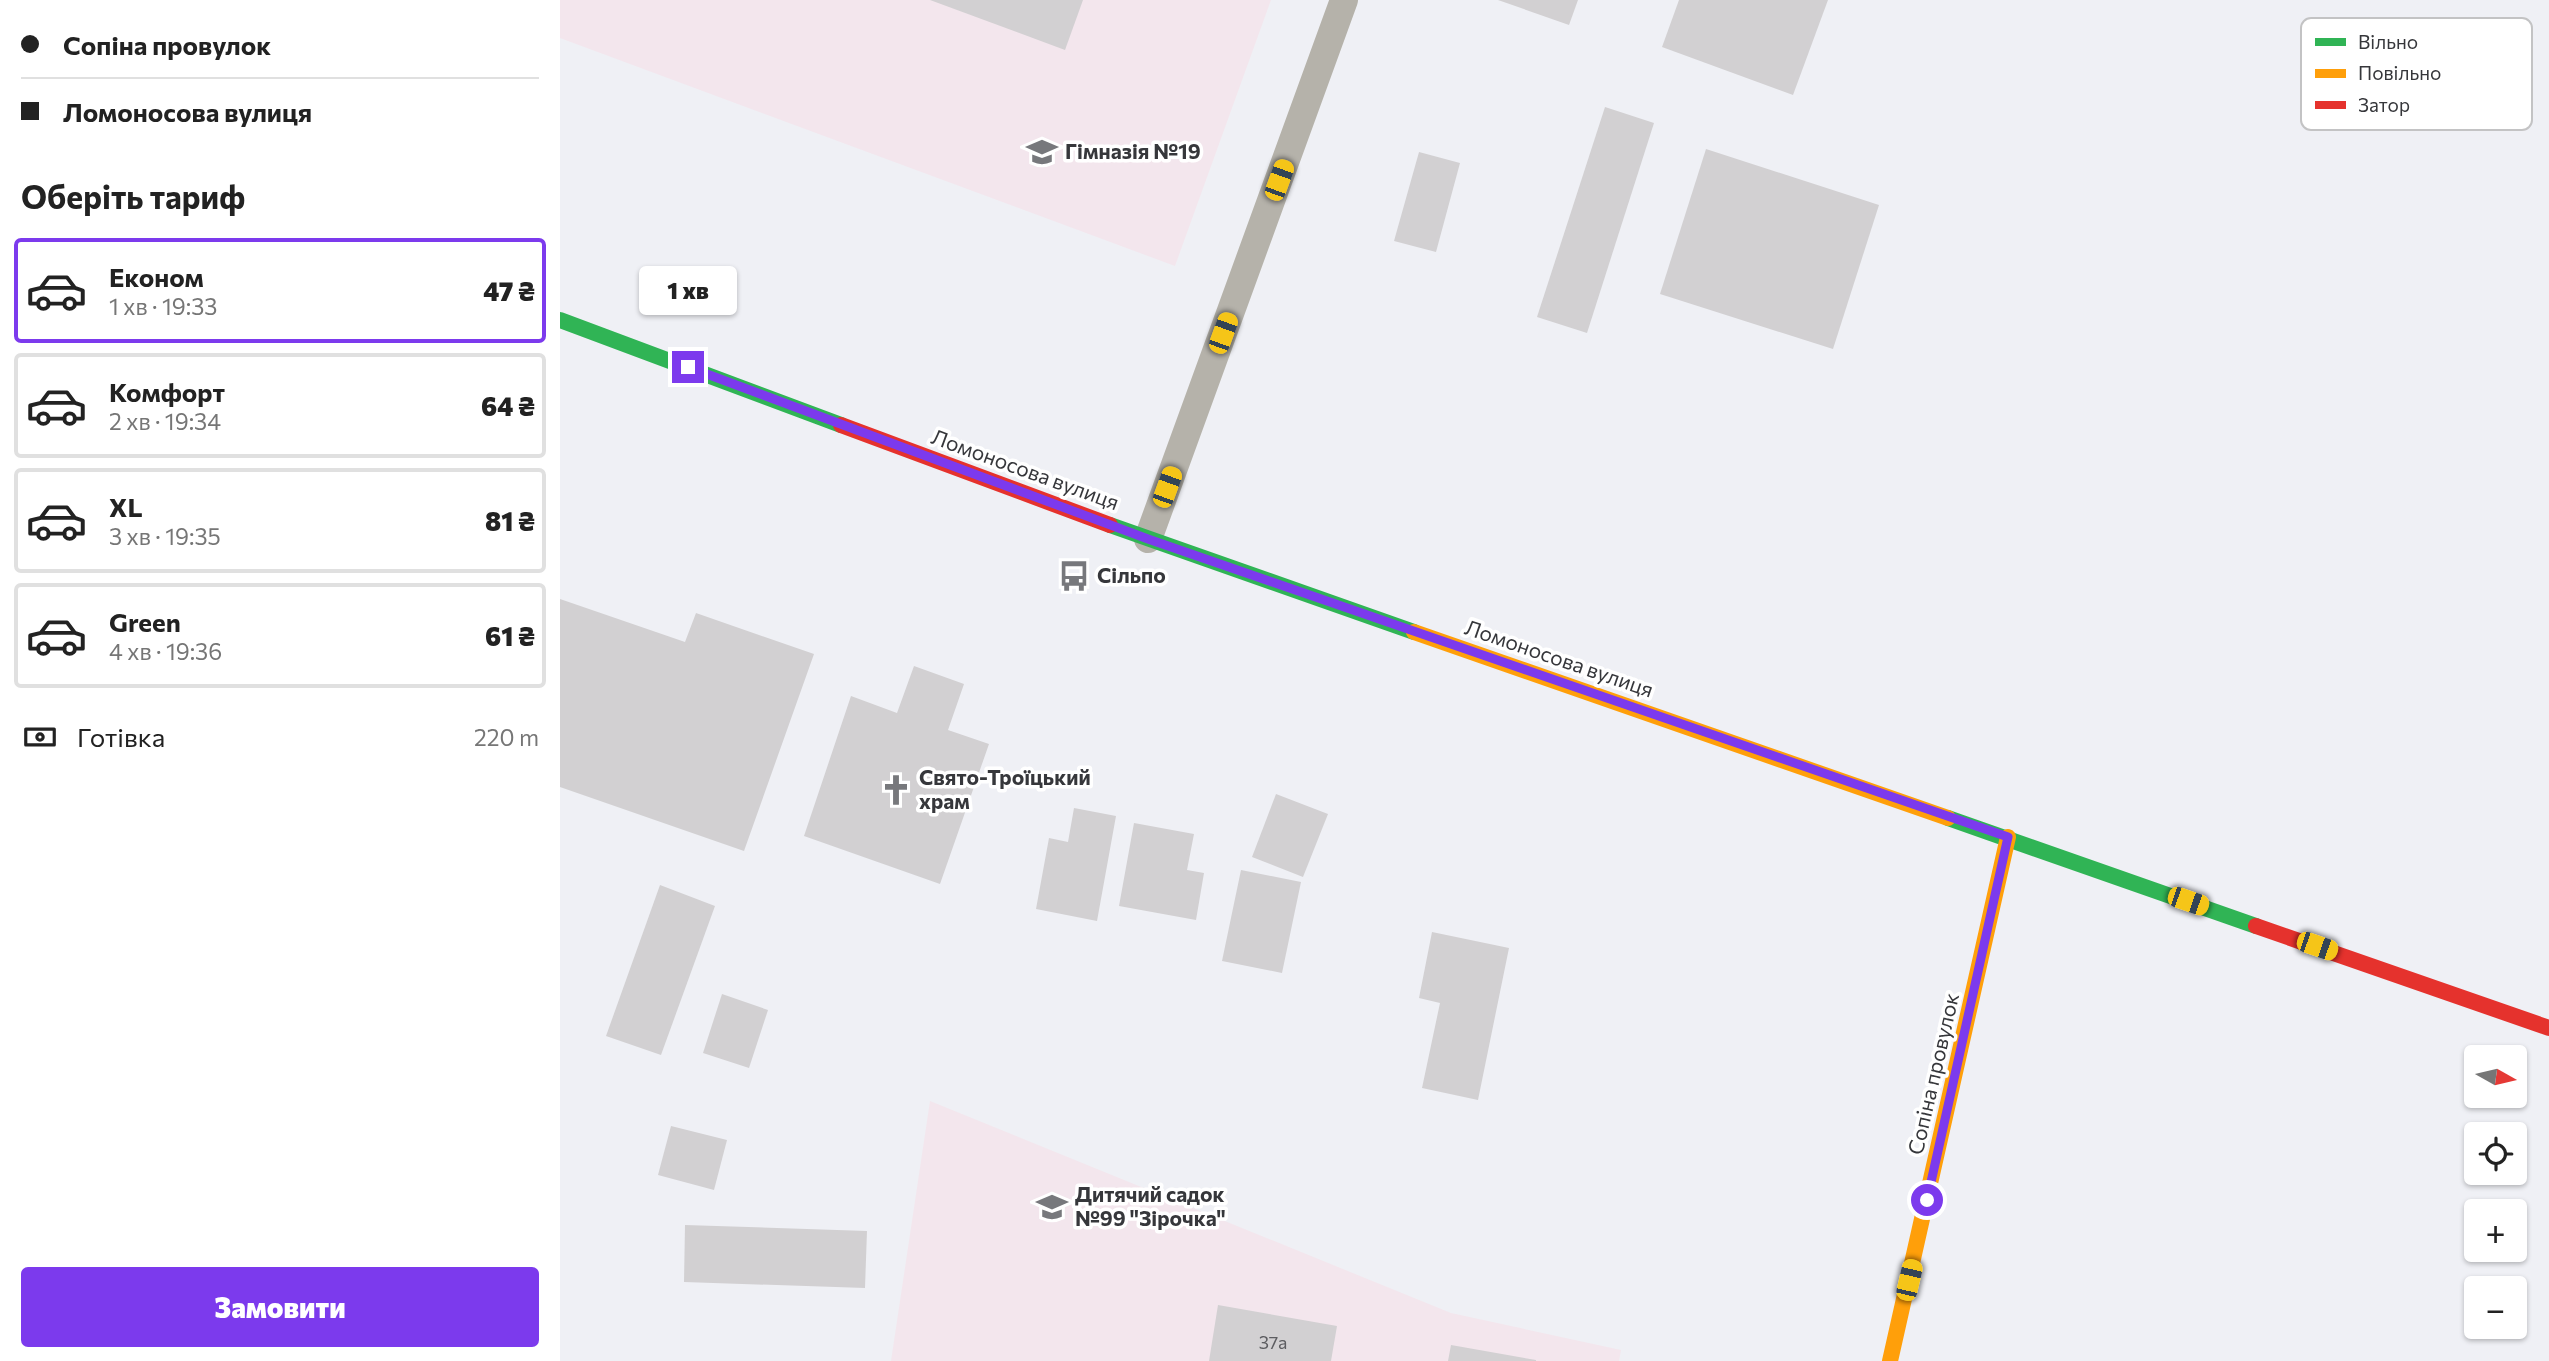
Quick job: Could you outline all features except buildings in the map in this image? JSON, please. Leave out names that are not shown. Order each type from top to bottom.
[{"type":"main road","name":"Ломоносова вулиця","points":[[560,320],[1148,539],[2549,1028]]},
{"type":"main road","name":"Сопіна провулок","points":[[1890,1361],[2008,837]]},
{"type":"lane","points":[[1148,539],[1344,0]]},
{"type":"shaded area","name":"Гімназія №19","points":[[560,0],[1271,0],[1175,266],[560,38]]},
{"type":"shaded area","name":"Дитячий садок №99 \"Зірочка\"","points":[[930,1101],[1451,1313],[1621,1350],[1619,1361],[891,1361]]},
{"type":"traffic: fast","points":[[560,320],[841,425]]},
{"type":"traffic: fast","points":[[1110,525],[1414,632]]},
{"type":"traffic: fast","points":[[1948,818],[2256,926]]},
{"type":"traffic: slow","points":[[1414,632],[1948,818]]},
{"type":"traffic: slow","points":[[1890,1361],[2008,837]]},
{"type":"traffic: jam","points":[[841,425],[1110,525]]},
{"type":"traffic: jam","points":[[2256,926],[2549,1028]]},
{"type":"place","name":"Гімназія №19","points":[[1042,152]]},
{"type":"place","name":"Сільпо","points":[[1074,576]]},
{"type":"place","name":"Свято-Троїцький храм","points":[[896,790]]},
{"type":"place","name":"Дитячий садок №99 \"Зірочка\"","points":[[1052,1207]]},
{"type":"route","points":[[688,367],[1148,539],[2008,837],[1927,1200]]}]
